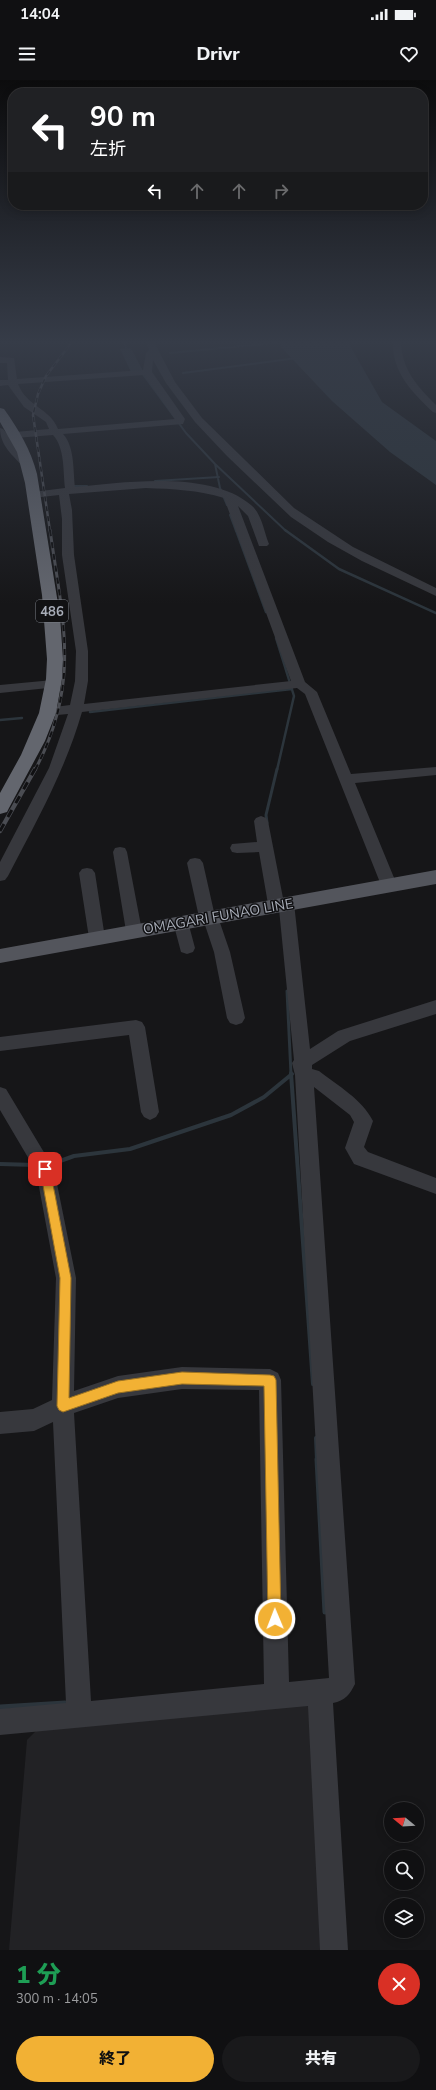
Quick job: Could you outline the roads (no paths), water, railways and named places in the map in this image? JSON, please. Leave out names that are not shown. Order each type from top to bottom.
[{"type":"highway","name":"486","points":[[0,808],[30,755],[47,712],[53,684],[52,611],[28,466],[7,433]]},
{"type":"main road","name":"OMAGARI FUNAO LINE","points":[[0,956],[208,917],[436,877]]},
{"type":"street","points":[[0,876],[56,768],[76,709],[79,690],[82,651],[67,553],[67,456],[62,439],[55,429]]},
{"type":"street","points":[[7,433],[56,432],[89,429]]},
{"type":"street","points":[[210,429],[253,475],[299,518],[380,567],[436,592]]},
{"type":"street","points":[[33,495],[66,491],[174,484],[199,486],[223,494],[249,509],[264,544]]},
{"type":"street","points":[[223,494],[299,684],[311,692],[390,885]]},
{"type":"street","points":[[0,690],[53,684]]},
{"type":"street","points":[[47,712],[299,684]]},
{"type":"street","points":[[346,779],[436,771]]},
{"type":"street","points":[[0,1722],[79,1714],[276,1689],[326,1691],[342,1684],[302,1069],[275,865],[266,846],[262,821]]},
{"type":"street","points":[[237,848],[266,846]]},
{"type":"street","points":[[120,852],[134,931]]},
{"type":"street","points":[[195,863],[208,917],[222,952],[236,1018]]},
{"type":"street","points":[[87,873],[97,938]]},
{"type":"street","points":[[181,922],[187,948]]},
{"type":"street","points":[[0,956],[0,962]]},
{"type":"street","points":[[302,1069],[344,1036],[436,1007]]},
{"type":"street","points":[[0,1044],[136,1027],[150,1112]]},
{"type":"street","points":[[302,1069],[356,1110],[364,1121],[354,1148],[361,1158],[436,1186]]},
{"type":"street","points":[[0,1094],[44,1166],[66,1278],[63,1406],[79,1714]]},
{"type":"street","points":[[0,1423],[34,1420],[63,1406],[118,1387],[182,1378],[270,1380],[276,1689]]},
{"type":"street","points":[[326,1691],[321,1707],[334,1950]]},
{"type":"waterway","points":[[183,429],[215,464]]},
{"type":"waterway","points":[[215,464],[286,531]]},
{"type":"waterway","points":[[215,464],[218,477]]},
{"type":"waterway","points":[[155,481],[218,477]]},
{"type":"waterway","points":[[218,477],[220,488],[227,505]]},
{"type":"waterway","points":[[72,486],[87,486]]},
{"type":"waterway","points":[[230,515],[236,531]]},
{"type":"waterway","points":[[236,530],[266,612]]},
{"type":"waterway","points":[[285,530],[339,569],[436,613]]},
{"type":"waterway","points":[[276,638],[292,689]]},
{"type":"waterway","points":[[90,712],[292,689]]},
{"type":"waterway","points":[[277,770],[294,696],[292,689]]},
{"type":"waterway","points":[[0,720],[22,718]]},
{"type":"waterway","points":[[267,823],[266,815],[277,769]]},
{"type":"waterway","points":[[287,991],[291,1074]]},
{"type":"waterway","points":[[49,1165],[74,1156],[130,1149],[231,1115],[264,1097],[291,1075]]},
{"type":"waterway","points":[[291,1075],[313,1384]]},
{"type":"waterway","points":[[0,1164],[36,1165]]},
{"type":"waterway","points":[[316,1438],[317,1460]]},
{"type":"waterway","points":[[317,1459],[325,1612]]},
{"type":"waterway","points":[[0,1707],[65,1703]]},
{"type":"railway","points":[[35,429],[50,531]]},
{"type":"railway","points":[[35,770],[49,738],[59,709],[65,652],[60,594],[50,530]]},
{"type":"railway","points":[[0,831],[35,769]]}]
